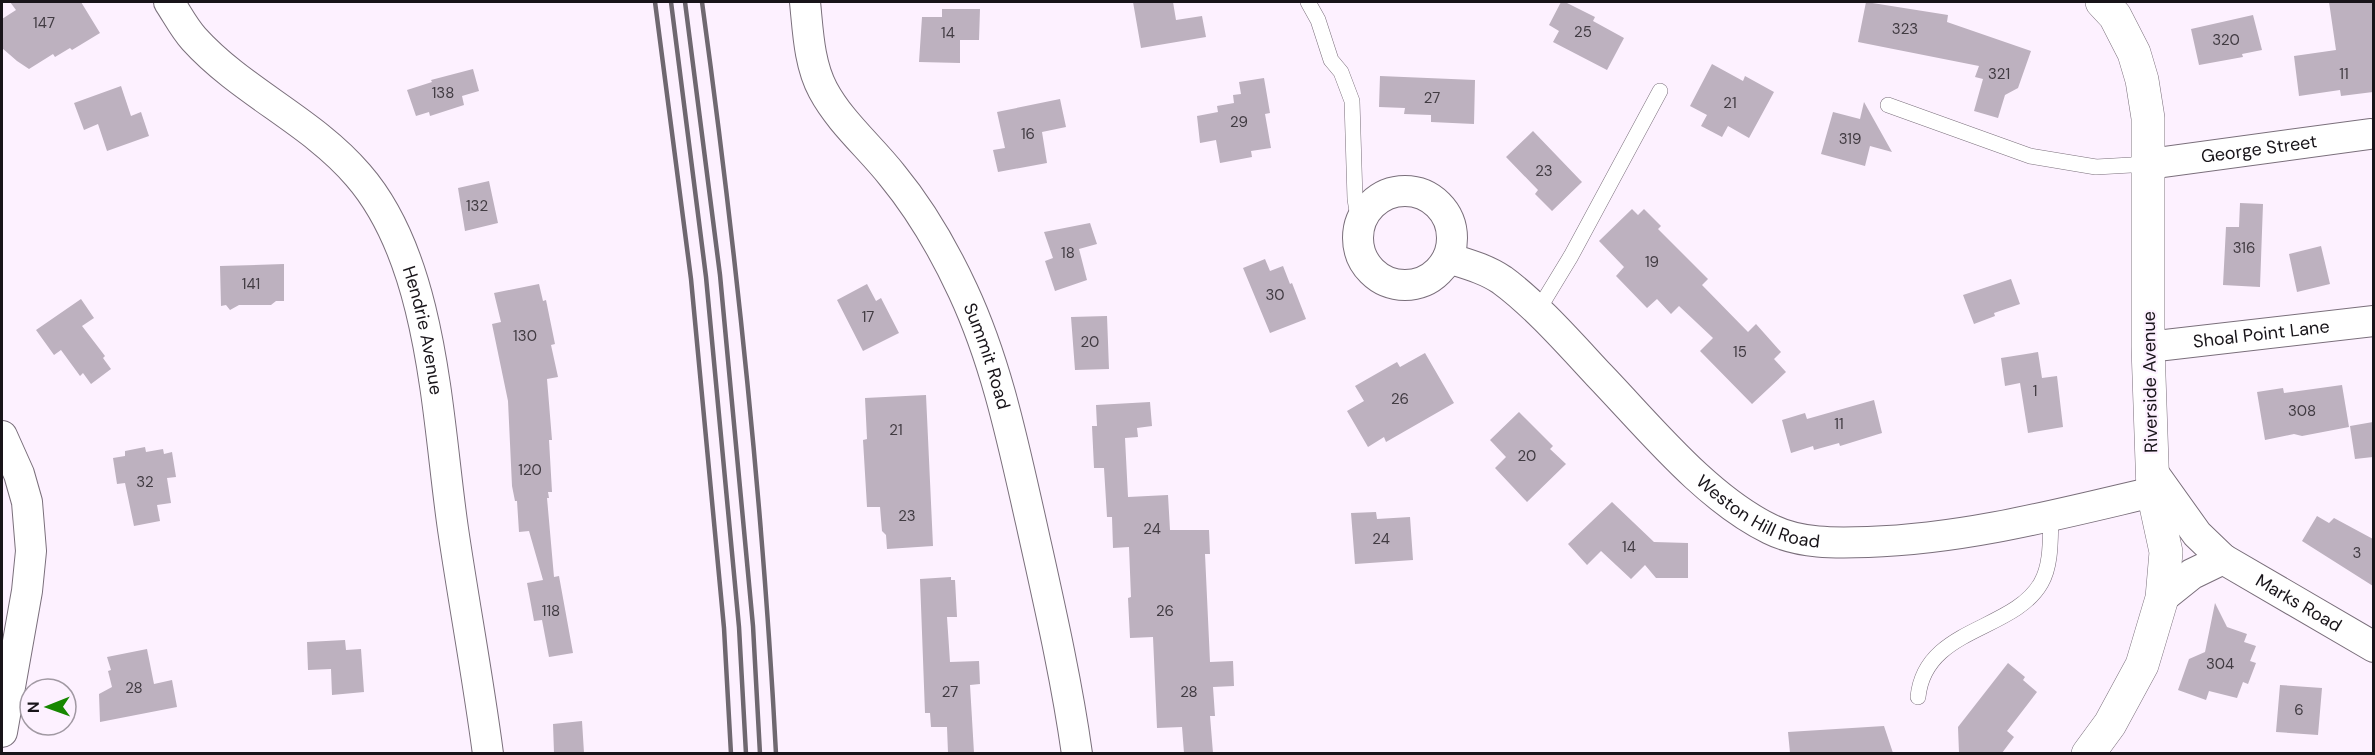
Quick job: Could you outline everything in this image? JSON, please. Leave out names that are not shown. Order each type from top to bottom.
[{"type":"street","name":"Hendrie Avenue","points":[[169,2],[193,39],[228,70],[329,145],[359,176],[382,211],[403,252],[421,307],[431,362],[453,531],[478,677],[488,753]]},
{"type":"street","name":"Summit Road","points":[[805,2],[814,65],[823,90],[840,115],[893,175],[923,218],[963,291],[990,360],[1012,439],[1036,547],[1069,700],[1077,753]]},
{"type":"street","name":"Riverside Avenue","points":[[2088,753],[2110,724],[2142,665],[2162,598],[2166,552],[2153,482],[2148,347],[2148,117],[2142,80],[2134,53],[2115,16],[2102,2]]},
{"type":"street","name":"George Street","points":[[2149,164],[2370,134]]},
{"type":"street","points":[[1401,190],[1420,193],[1437,203],[1449,219],[1453,239],[1448,258],[1434,276],[1424,281],[1408,285],[1393,284],[1374,273],[1360,255],[1357,239],[1359,224],[1370,206],[1387,193],[1401,190]]},
{"type":"street","name":"Weston Hill Road","points":[[1448,258],[1478,267],[1502,280],[1537,312],[1707,487],[1736,509],[1772,530],[1806,541],[1898,541],[1986,530],[2051,516],[2153,482]]},
{"type":"street","name":"Shoal Point Lane","points":[[2148,347],[2373,321]]},
{"type":"street","points":[[2,436],[19,474],[27,502],[31,551],[27,591],[2,732]]},
{"type":"street","name":"Marks Road","points":[[2153,482],[2197,534],[2223,559],[2373,647]]},
{"type":"street","points":[[2162,598],[2192,574],[2223,559]]},
{"type":"lane","points":[[1308,2],[1318,20],[1331,60],[1341,72],[1352,100],[1354,199],[1359,224]]},
{"type":"lane","points":[[1537,312],[1660,91]]},
{"type":"lane","points":[[1888,105],[2030,156],[2096,167],[2149,164]]},
{"type":"lane","points":[[1918,697],[1923,673],[1940,653],[1976,629],[2019,606],[2033,595],[2043,581],[2048,560],[2051,516]]},
{"type":"building","points":[[10,2],[81,2],[100,33],[72,50],[70,48],[55,57],[53,54],[29,69],[2,48],[2,19],[16,10]]},
{"type":"building","points":[[1133,2],[1173,2],[1176,20],[1202,16],[1206,37],[1141,48]]},
{"type":"building","points":[[1561,2],[1595,17],[1593,21],[1624,38],[1607,70],[1553,42],[1559,31],[1549,25]]},
{"type":"building","points":[[1866,2],[1948,15],[1947,22],[2031,51],[2018,88],[2005,95],[1998,118],[1974,111],[1983,79],[1975,77],[1979,66],[1858,42]]},
{"type":"building","points":[[2329,2],[2373,2],[2373,92],[2341,96],[2340,90],[2299,96],[2294,56],[2336,50]]},
{"type":"building","points":[[942,9],[980,9],[979,40],[960,40],[960,63],[919,62],[922,17],[942,17]]},
{"type":"building","points":[[2253,15],[2262,50],[2242,54],[2243,57],[2199,65],[2191,29]]},
{"type":"building","points":[[1712,64],[1743,81],[1745,76],[1774,92],[1749,138],[1728,126],[1722,137],[1701,126],[1707,115],[1690,106]]},
{"type":"building","points":[[473,69],[479,91],[462,96],[464,105],[430,116],[429,112],[416,116],[407,90],[432,82],[431,80]]},
{"type":"building","points":[[1380,76],[1475,80],[1474,124],[1431,122],[1431,115],[1404,114],[1405,108],[1379,107]]},
{"type":"building","points":[[1264,78],[1270,113],[1265,114],[1271,148],[1251,151],[1252,157],[1220,163],[1216,140],[1200,143],[1197,116],[1218,112],[1217,106],[1234,103],[1233,95],[1241,94],[1239,82]]},
{"type":"building","points":[[121,86],[131,116],[141,112],[149,136],[107,151],[98,124],[84,130],[74,103]]},
{"type":"building","points":[[1060,99],[1066,127],[1042,132],[1047,163],[998,172],[993,150],[1005,148],[997,112]]},
{"type":"building","points":[[1864,102],[1892,152],[1870,146],[1865,166],[1821,154],[1833,112],[1860,119]]},
{"type":"building","points":[[1533,131],[1582,182],[1552,211],[1535,194],[1538,190],[1506,157]]},
{"type":"building","points":[[489,181],[498,223],[465,231],[458,188]]},
{"type":"building","points":[[2240,203],[2263,204],[2260,287],[2223,285],[2226,227],[2239,227]]},
{"type":"building","points":[[1632,209],[1638,215],[1644,209],[1661,226],[1658,229],[1708,279],[1702,285],[1748,332],[1756,324],[1781,352],[1774,359],[1786,372],[1752,404],[1700,351],[1713,338],[1679,306],[1671,314],[1657,299],[1647,308],[1616,276],[1624,267],[1599,241]]},
{"type":"building","points":[[1090,223],[1097,244],[1079,249],[1087,280],[1055,291],[1045,261],[1053,258],[1044,232]]},
{"type":"building","points":[[2321,246],[2330,284],[2297,292],[2289,254]]},
{"type":"building","points":[[1265,259],[1270,271],[1283,266],[1306,319],[1270,333],[1243,268]]},
{"type":"building","points":[[284,264],[284,301],[276,301],[271,305],[239,305],[230,310],[226,305],[221,306],[220,266]]},
{"type":"building","points":[[2011,279],[2020,304],[1994,313],[1995,316],[1974,324],[1963,295]]},
{"type":"building","points":[[539,284],[543,301],[546,300],[555,344],[551,345],[558,377],[547,379],[552,440],[549,440],[552,492],[548,492],[549,498],[547,498],[554,577],[559,576],[573,653],[549,657],[542,620],[534,621],[527,583],[543,580],[529,531],[519,532],[517,501],[515,501],[512,486],[508,401],[492,324],[501,322],[494,293]]},
{"type":"building","points":[[867,284],[876,301],[881,298],[899,333],[863,351],[837,300]]},
{"type":"building","points":[[81,299],[94,318],[82,326],[105,356],[103,358],[111,369],[91,384],[83,373],[80,376],[61,350],[54,355],[36,330]]},
{"type":"building","points":[[1107,316],[1109,369],[1075,370],[1071,317]]},
{"type":"building","points":[[2038,352],[2042,378],[2057,376],[2063,427],[2028,433],[2020,383],[2005,386],[2001,358]]},
{"type":"building","points":[[1425,353],[1454,403],[1386,442],[1384,437],[1368,447],[1347,411],[1364,401],[1355,386],[1397,362],[1400,367]]},
{"type":"building","points":[[2342,385],[2349,427],[2265,440],[2257,392],[2283,388],[2284,393]]},
{"type":"building","points":[[926,395],[933,546],[887,549],[886,535],[882,531],[880,507],[867,507],[863,440],[867,439],[865,398]]},
{"type":"building","points":[[1874,400],[1882,433],[1840,446],[1839,443],[1814,450],[1813,446],[1791,453],[1782,420],[1805,413],[1807,419]]},
{"type":"building","points":[[1150,402],[1152,426],[1137,428],[1138,437],[1125,438],[1128,497],[1168,495],[1170,530],[1209,530],[1210,554],[1205,554],[1210,662],[1233,661],[1234,686],[1213,687],[1215,716],[1210,716],[1213,753],[1184,753],[1182,727],[1157,728],[1153,637],[1130,638],[1129,547],[1113,548],[1112,517],[1107,517],[1104,468],[1094,468],[1092,426],[1097,426],[1096,405]]},
{"type":"building","points":[[1519,412],[1553,446],[1550,449],[1566,464],[1527,502],[1495,468],[1506,457],[1490,440]]},
{"type":"building","points":[[2373,422],[2373,457],[2355,459],[2350,426]]},
{"type":"building","points":[[145,447],[146,452],[163,449],[164,454],[172,452],[176,477],[167,478],[171,503],[157,505],[160,521],[134,526],[125,483],[117,484],[113,458],[125,456],[125,451]]},
{"type":"building","points":[[1612,502],[1654,542],[1688,543],[1688,578],[1656,578],[1645,565],[1631,579],[1601,551],[1587,565],[1568,544]]},
{"type":"building","points":[[1376,512],[1377,519],[1410,517],[1413,560],[1355,564],[1351,513]]},
{"type":"building","points":[[2317,516],[2329,523],[2334,518],[2373,539],[2373,586],[2302,541]]},
{"type":"building","points":[[951,577],[951,580],[955,580],[957,617],[947,617],[950,662],[979,661],[980,684],[970,685],[974,753],[948,753],[947,727],[931,727],[930,713],[925,713],[920,579]]},
{"type":"building","points":[[2215,603],[2227,627],[2247,634],[2244,642],[2256,646],[2250,661],[2256,663],[2248,684],[2243,682],[2237,698],[2209,691],[2206,700],[2178,690],[2189,659],[2205,652]]},
{"type":"building","points":[[345,640],[346,650],[361,649],[364,692],[332,695],[331,669],[308,670],[307,642]]},
{"type":"building","points":[[147,649],[154,684],[172,680],[177,707],[100,722],[99,694],[112,687],[108,671],[111,670],[107,657]]},
{"type":"building","points":[[2008,663],[2025,677],[2023,680],[2037,692],[2007,731],[2014,737],[2002,753],[1959,753],[1958,727]]},
{"type":"building","points":[[2280,685],[2322,688],[2318,735],[2276,732]]},
{"type":"building","points":[[582,721],[584,753],[554,753],[553,724]]},
{"type":"building","points":[[1884,726],[1893,753],[1790,753],[1788,732]]},
{"type":"railway","points":[[655,2],[691,279],[724,628],[731,754]]},
{"type":"railway","points":[[671,2],[706,277],[739,627],[746,754]]},
{"type":"railway","points":[[685,2],[720,275],[753,626],[760,754]]},
{"type":"railway","points":[[702,2],[747,377],[764,565],[776,754]]}]
